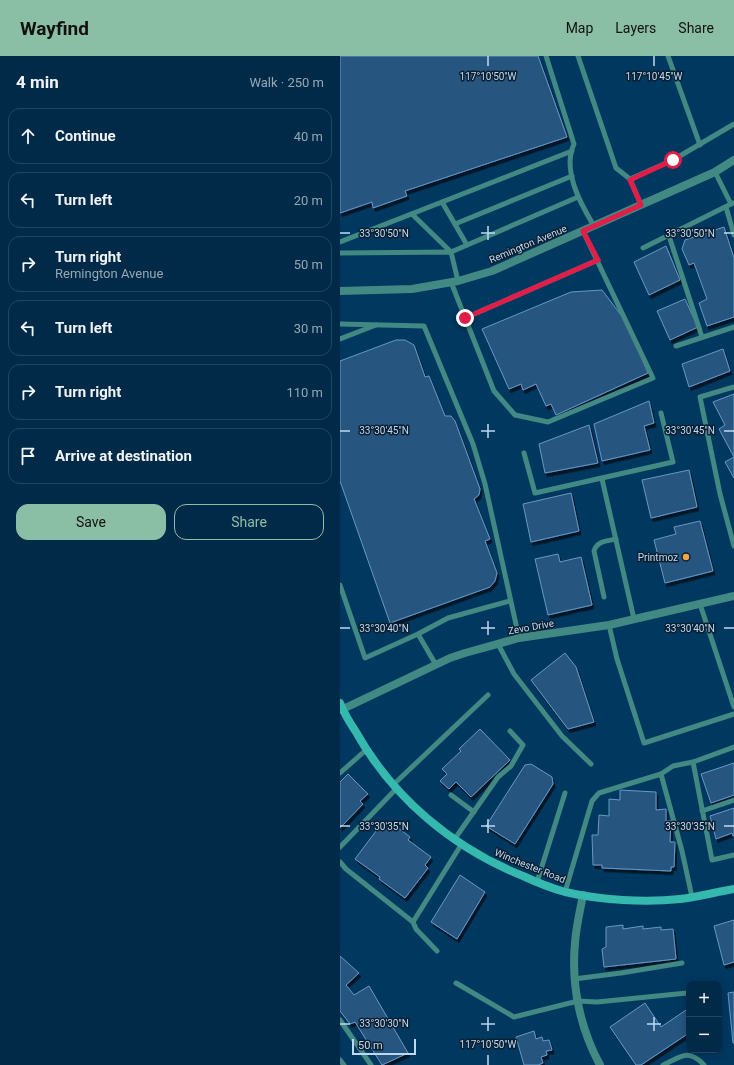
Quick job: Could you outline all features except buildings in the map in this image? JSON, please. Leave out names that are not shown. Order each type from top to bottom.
[{"type":"street","name":"Remington Avenue","points":[[340,290],[412,289],[455,282],[492,271],[715,172],[734,160]]},
{"type":"street","name":"Zevo Drive","points":[[341,706],[465,653],[519,638],[609,624],[734,596]]},
{"type":"street","name":"Winchester Road","points":[[341,706],[366,750],[395,787],[423,815],[458,842],[504,868],[565,892],[624,899],[654,900],[692,897],[734,889]]},
{"type":"street","points":[[583,895],[575,943],[574,979],[580,1017],[593,1052],[600,1065]]},
{"type":"lane","points":[[546,56],[572,133],[574,144],[570,156],[572,176],[578,197],[594,226]]},
{"type":"lane","points":[[578,56],[616,168],[630,180],[641,205]]},
{"type":"lane","points":[[668,56],[700,145]]},
{"type":"lane","points":[[630,180],[673,160],[734,124]]},
{"type":"lane","points":[[340,242],[572,151]]},
{"type":"lane","points":[[715,172],[730,204],[734,235]]},
{"type":"lane","points":[[455,224],[572,176]]},
{"type":"lane","points":[[340,253],[450,252],[578,197]]},
{"type":"lane","points":[[442,202],[467,245]]},
{"type":"lane","points":[[643,248],[730,204]]},
{"type":"lane","points":[[412,214],[450,252],[455,282],[465,318],[494,391],[515,415],[548,422],[653,378],[583,231]]},
{"type":"lane","points":[[669,236],[702,337]]},
{"type":"lane","points":[[465,318],[598,260]]},
{"type":"lane","points":[[340,324],[424,326],[473,444],[485,484],[519,638]]},
{"type":"lane","points":[[340,339],[379,324]]},
{"type":"lane","points":[[676,346],[734,327]]},
{"type":"lane","points":[[734,387],[700,398],[720,494],[734,546]]},
{"type":"lane","points":[[524,452],[535,493],[673,462],[661,412]]},
{"type":"lane","points":[[602,479],[634,619]]},
{"type":"lane","points":[[604,597],[594,551],[599,543],[616,539]]},
{"type":"lane","points":[[340,585],[365,658],[418,634],[448,618],[510,602]]},
{"type":"lane","points":[[700,604],[734,707]]},
{"type":"lane","points":[[609,624],[617,659],[644,743],[734,714]]},
{"type":"lane","points":[[418,634],[436,665]]},
{"type":"lane","points":[[498,644],[514,674],[562,736],[591,764]]},
{"type":"lane","points":[[340,848],[395,787],[488,695]]},
{"type":"lane","points":[[413,922],[474,812],[498,777],[511,766],[524,745],[510,731]]},
{"type":"lane","points":[[565,892],[592,801],[599,793],[661,774],[673,766],[693,762],[734,747]]},
{"type":"lane","points":[[340,772],[366,750]]},
{"type":"lane","points":[[693,762],[712,860],[734,855]]},
{"type":"lane","points":[[661,774],[682,851],[692,897]]},
{"type":"lane","points":[[537,882],[565,793]]},
{"type":"lane","points":[[451,795],[474,812]]},
{"type":"lane","points":[[702,811],[734,800]]},
{"type":"lane","points":[[340,862],[346,869],[413,922],[416,929],[437,951]]},
{"type":"lane","points":[[574,979],[682,963]]},
{"type":"lane","points":[[456,983],[514,1018],[578,1001],[597,1002],[686,994]]},
{"type":"lane","points":[[340,1020],[371,1065]]},
{"type":"lane","points":[[663,1065],[690,1054],[704,1065]]},
{"type":"lane","points":[[340,1060],[344,1065]]},
{"type":"place","name":"Printmoz","points":[[686,557]]},
{"type":"route","points":[[465,318],[598,260],[583,231],[641,205],[630,180],[673,160]]}]
